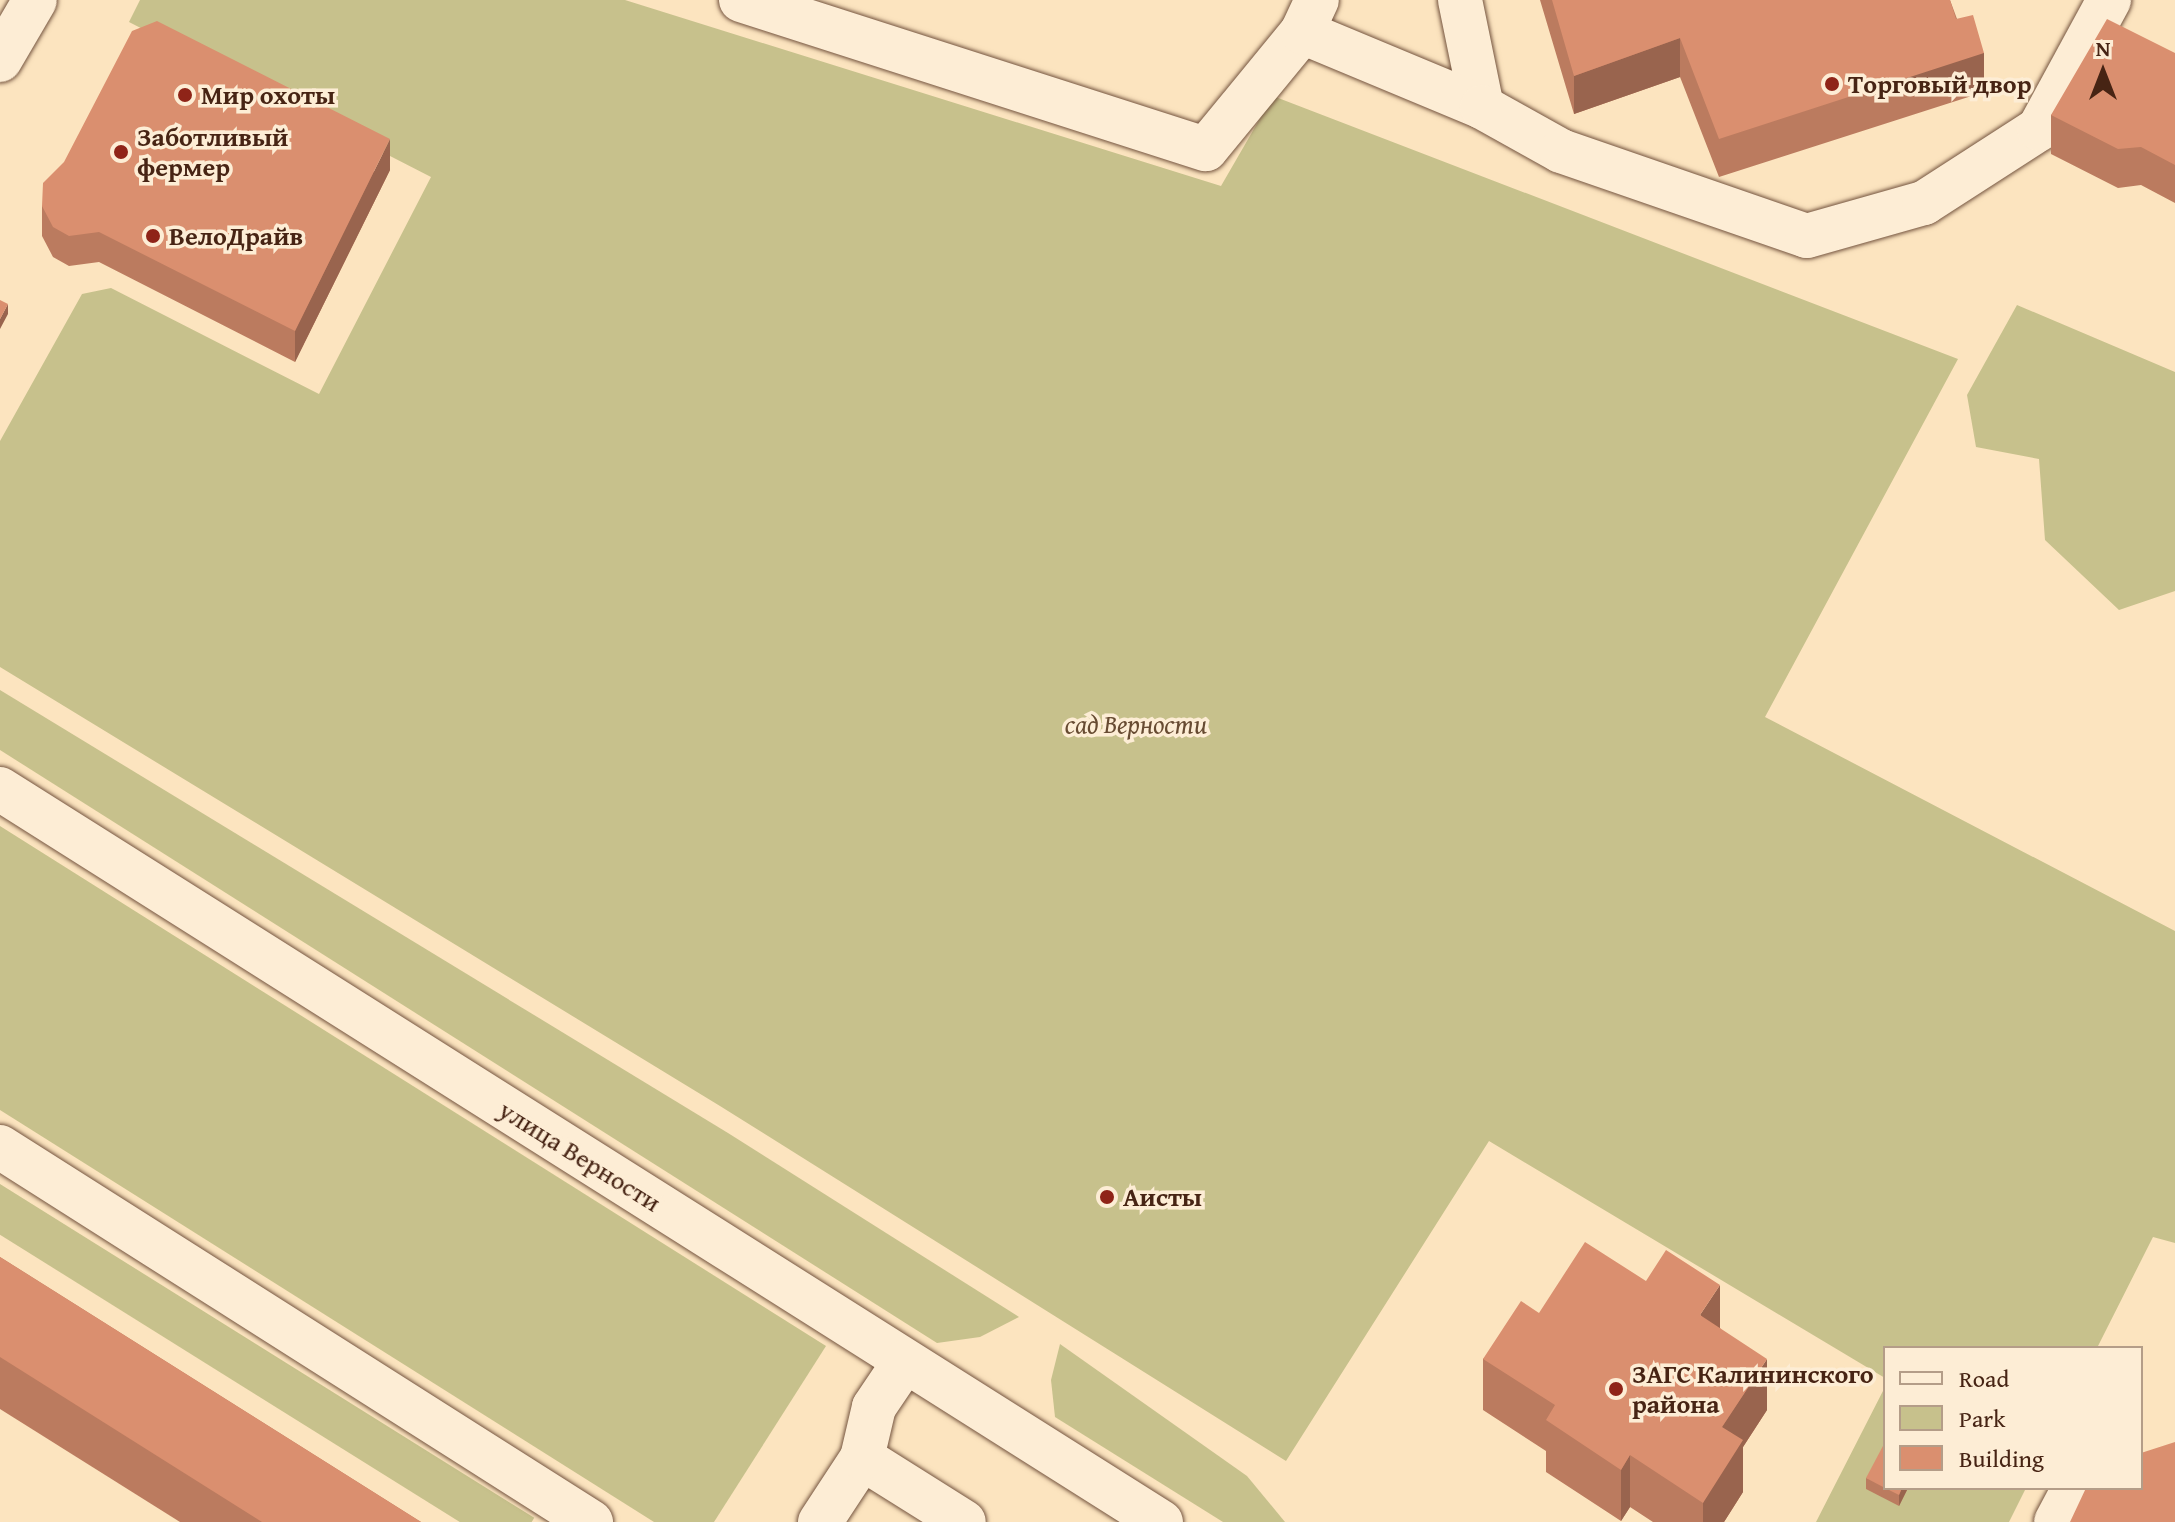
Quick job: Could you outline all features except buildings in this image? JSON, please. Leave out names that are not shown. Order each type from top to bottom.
[{"type":"street","points":[[0,60],[35,0]]},
{"type":"street","points":[[741,0],[1206,149],[1310,16],[1561,151],[1807,236],[1924,203],[2039,129],[2113,21]]},
{"type":"street","points":[[1460,0],[1482,107]]},
{"type":"street","name":"улица Верности","points":[[0,789],[1161,1522]]},
{"type":"street","points":[[0,1147],[591,1522]]},
{"type":"street","points":[[820,1522],[862,1458],[874,1407],[905,1361]]},
{"type":"street","points":[[862,1458],[964,1522]]},
{"type":"street","points":[[2056,1522],[2073,1490]]},
{"type":"green space","name":"сад Верности","points":[[140,0],[625,0],[1221,186],[1273,96],[1958,359],[1765,717],[2175,931],[2175,1243],[2153,1237],[2098,1346],[1883,1346],[1883,1377],[1489,1141],[1286,1461],[720,1106],[0,667],[0,441],[82,294],[111,288],[319,394],[431,177],[129,22]]},
{"type":"green space","points":[[2017,305],[2175,372],[2175,591],[2119,610],[2045,540],[2039,459],[1976,447],[1967,395]]},
{"type":"green space","points":[[0,690],[728,1133],[1019,1317],[980,1337],[937,1343],[0,750]]},
{"type":"green space","points":[[0,826],[826,1346],[714,1522],[654,1522],[0,1110]]},
{"type":"green space","points":[[0,1184],[534,1518],[532,1522],[460,1522],[0,1235]]},
{"type":"green space","points":[[1060,1344],[1247,1476],[1285,1522],[1223,1522],[1055,1417],[1051,1380]]},
{"type":"green space","points":[[1883,1391],[1883,1490],[2025,1490],[2009,1522],[1816,1522]]},
{"type":"place","name":"Торговый двор","points":[[1832,84]]},
{"type":"place","name":"Мир охоты","points":[[185,95]]},
{"type":"place","name":"Заботливый фермер","points":[[121,152]]},
{"type":"place","name":"ВелоДрайв","points":[[153,236]]},
{"type":"place","name":"Аисты","points":[[1107,1197]]},
{"type":"place","name":"ЗАГС Калининского района","points":[[1616,1389]]}]
